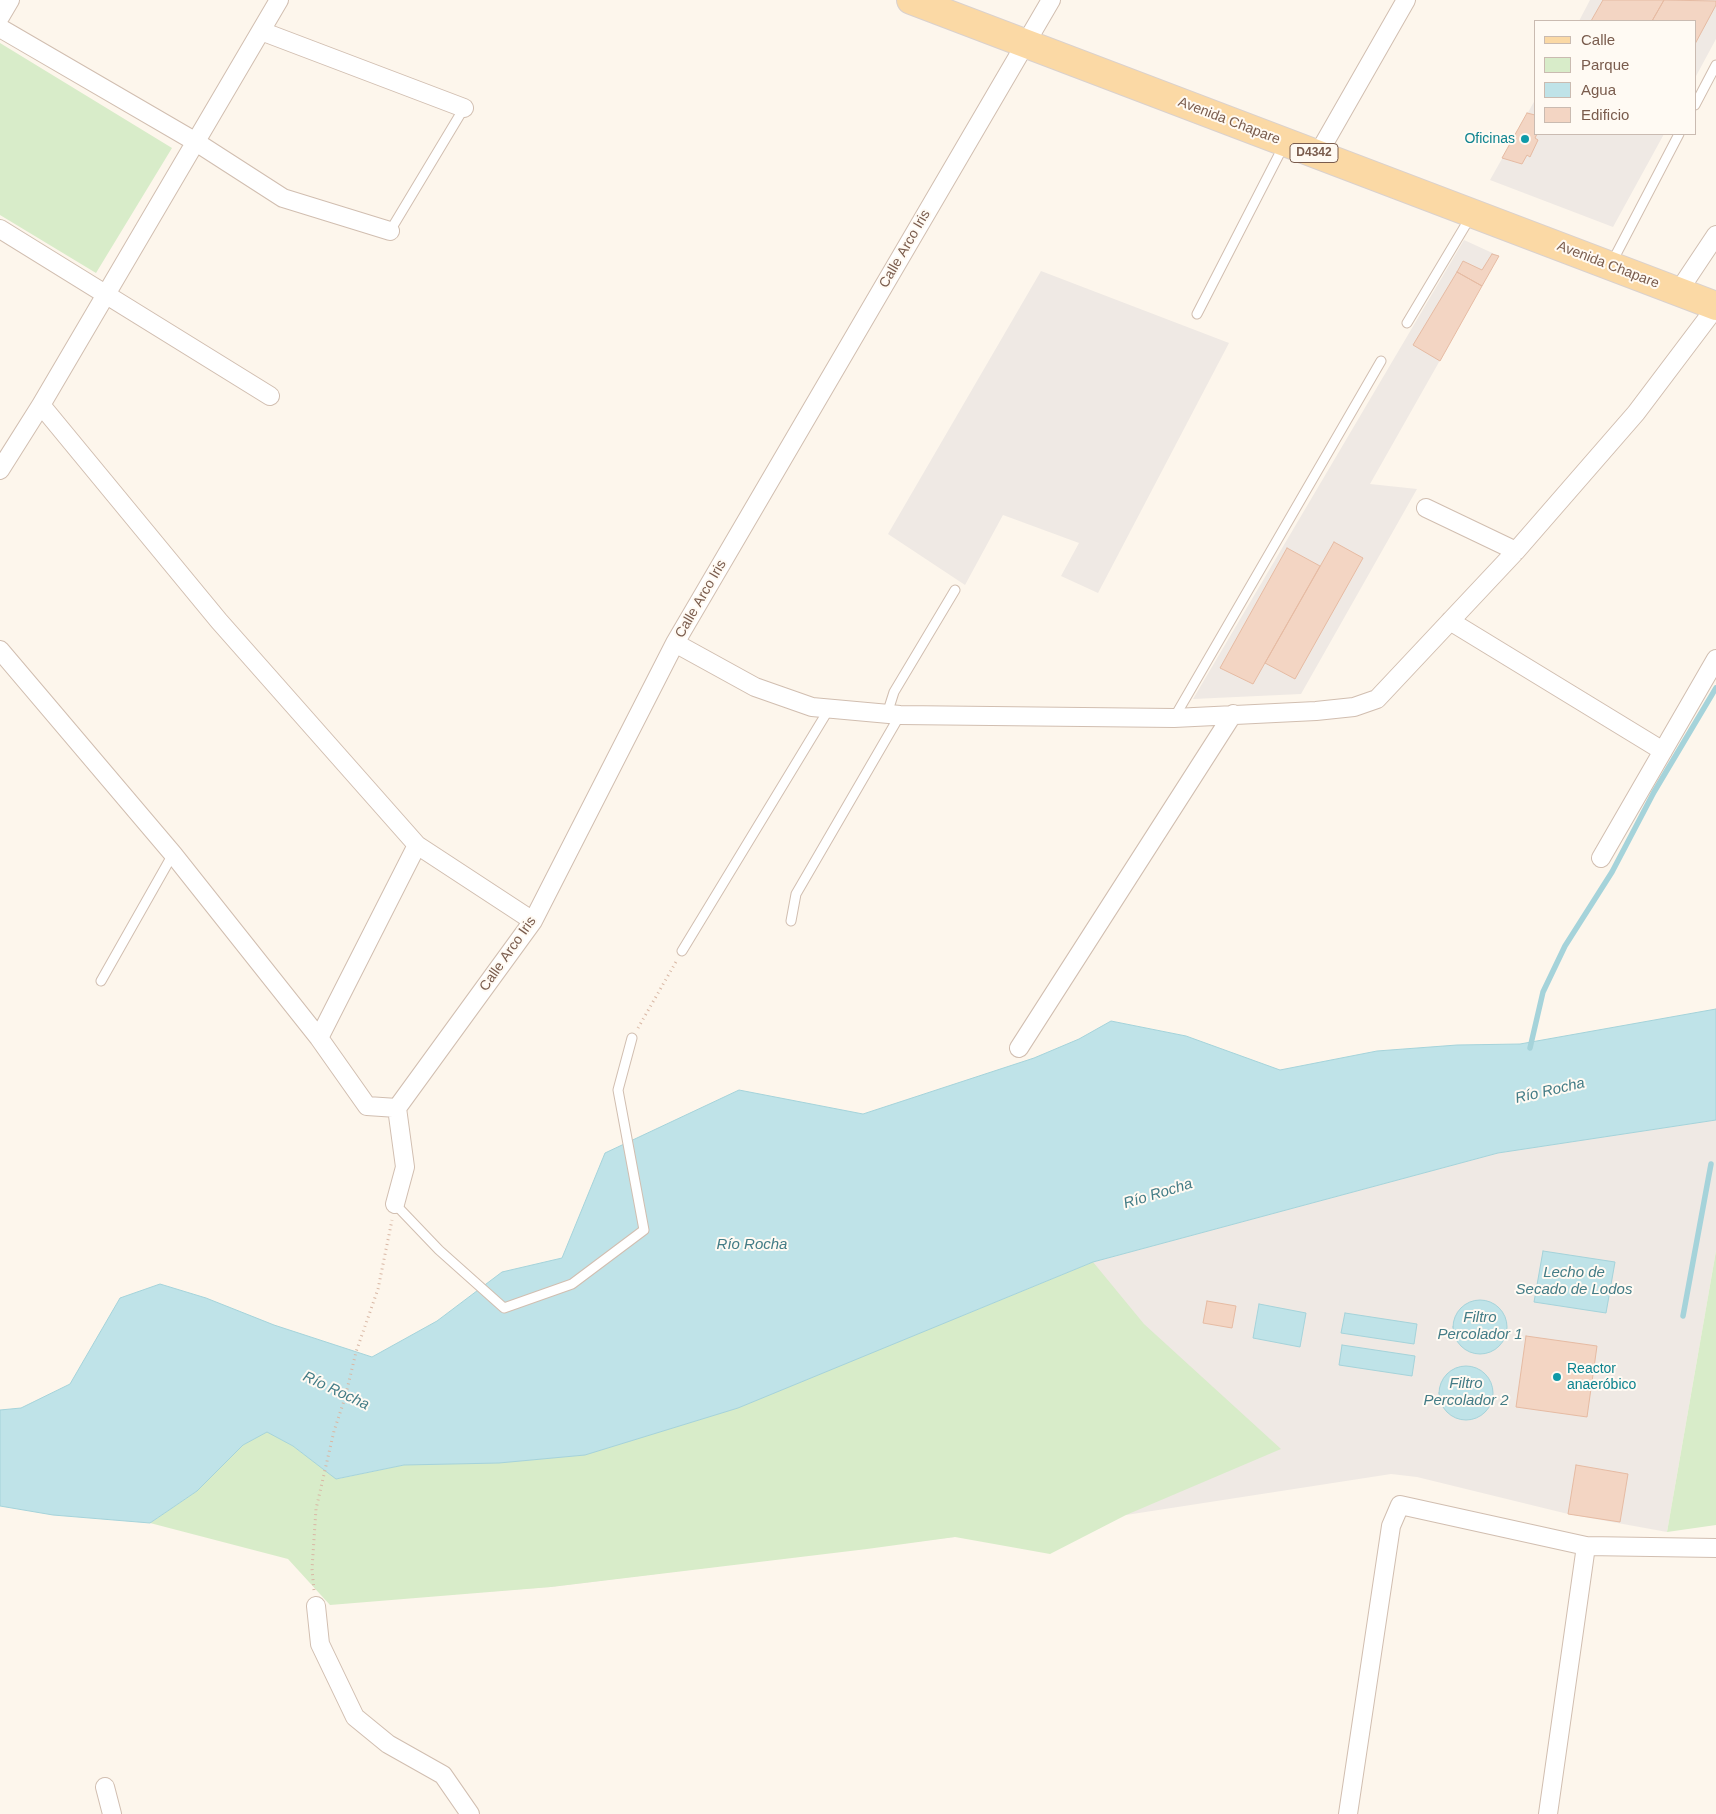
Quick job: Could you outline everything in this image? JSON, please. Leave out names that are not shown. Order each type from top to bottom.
[{"type":"main road","name":"Avenida Chapare","points":[[911,0],[1716,306]]},
{"type":"street","points":[[0,17],[10,0]]},
{"type":"street","points":[[0,470],[41,405],[279,0]]},
{"type":"street","name":"Calle Arco Iris","points":[[397,1108],[533,921],[675,643],[1051,0]]},
{"type":"street","points":[[1318,154],[1406,0]]},
{"type":"street","points":[[0,28],[196,142],[283,198],[390,232]]},
{"type":"street","points":[[262,31],[464,108]]},
{"type":"street","points":[[0,229],[270,396]]},
{"type":"street","points":[[1678,292],[1716,235]]},
{"type":"street","points":[[675,643],[755,687],[812,707],[829,709],[893,715],[1174,718],[1354,707],[1377,699],[1516,551],[1636,413],[1716,306]]},
{"type":"street","points":[[41,405],[219,621],[417,845],[533,921]]},
{"type":"street","points":[[1426,508],[1516,551]]},
{"type":"street","points":[[1450,621],[1663,751]]},
{"type":"street","points":[[0,650],[173,854],[319,1038],[367,1106],[397,1108],[406,1167],[395,1204]]},
{"type":"street","points":[[1601,858],[1716,659]]},
{"type":"street","points":[[1019,1048],[1233,714]]},
{"type":"street","points":[[319,1038],[417,845]]},
{"type":"street","points":[[1348,1814],[1391,1526],[1400,1504],[1586,1546],[1716,1548]]},
{"type":"street","points":[[1548,1814],[1586,1546]]},
{"type":"street","points":[[316,1606],[320,1644],[356,1717],[388,1744],[443,1776],[470,1814]]},
{"type":"street","points":[[105,1787],[112,1814]]},
{"type":"lane","points":[[1696,103],[1716,65]]},
{"type":"lane","points":[[390,232],[464,108]]},
{"type":"lane","points":[[1610,266],[1678,135]]},
{"type":"lane","points":[[1196,314],[1285,142]]},
{"type":"lane","points":[[1407,323],[1472,214]]},
{"type":"lane","points":[[1174,718],[1381,361]]},
{"type":"lane","points":[[791,921],[796,894],[893,715],[894,692],[955,590]]},
{"type":"lane","points":[[682,951],[829,709]]},
{"type":"lane","points":[[101,981],[173,854]]},
{"type":"lane","points":[[395,1204],[439,1250],[504,1308],[572,1284],[644,1230],[618,1090],[632,1038]]},
{"type":"path","points":[[632,1038],[682,951]]},
{"type":"path","points":[[316,1606],[312,1569],[316,1508],[334,1431],[356,1352],[378,1289],[395,1204]]},
{"type":"shaded area","points":[[1590,0],[1716,0],[1716,39],[1696,76],[1696,20],[1580,20]]},
{"type":"shaded area","points":[[1534,102],[1534,135],[1663,135],[1613,227],[1490,180]]},
{"type":"shaded area","points":[[1464,240],[1499,256],[1370,484],[1417,489],[1301,694],[1193,699]]},
{"type":"shaded area","points":[[1041,271],[1229,343],[1098,593],[1061,576],[1079,543],[1003,515],[965,585],[888,534]]},
{"type":"shaded area","points":[[1716,1120],[1716,1251],[1667,1532],[1568,1514],[1417,1477],[1391,1474],[1126,1515],[955,1537],[551,1587],[377,1600],[404,1465],[971,1313],[1093,1262],[1498,1153]]},
{"type":"green space","points":[[0,43],[172,148],[96,273],[0,215]]},
{"type":"green space","points":[[1716,1251],[1716,1525],[1667,1532]]},
{"type":"green space","points":[[1093,1262],[1144,1324],[1281,1449],[1126,1515],[1050,1554],[955,1537],[551,1587],[330,1605],[288,1559],[150,1523],[197,1491],[243,1445],[267,1431],[293,1446],[337,1479],[404,1465],[499,1463],[585,1455],[738,1408]]},
{"type":"water","name":"Río Rocha","points":[[1716,1009],[1716,1120],[1498,1153],[1093,1262],[738,1408],[585,1455],[499,1463],[404,1465],[336,1479],[293,1446],[267,1432],[243,1445],[197,1491],[150,1523],[53,1515],[0,1506],[0,1410],[21,1408],[70,1384],[120,1298],[160,1284],[206,1298],[274,1325],[372,1357],[437,1321],[502,1272],[562,1258],[605,1153],[739,1090],[863,1114],[1034,1058],[1079,1039],[1111,1021],[1186,1036],[1280,1070],[1377,1051],[1457,1045],[1520,1044]]},
{"type":"water","name":"Lecho de Secado de Lodos","points":[[1543,1251],[1615,1262],[1606,1313],[1534,1302]]},
{"type":"water","name":"Filtro Percolador 1","points":[[1475,1300],[1485,1300],[1495,1304],[1503,1312],[1507,1327],[1503,1342],[1495,1350],[1485,1354],[1475,1354],[1465,1350],[1457,1342],[1453,1332],[1453,1322],[1457,1312],[1465,1304]]},
{"type":"water","points":[[1259,1304],[1306,1313],[1300,1347],[1253,1338]]},
{"type":"water","points":[[1345,1313],[1417,1324],[1414,1344],[1341,1333]]},
{"type":"water","points":[[1342,1345],[1415,1356],[1412,1376],[1339,1365]]},
{"type":"water","name":"Filtro Percolador 2","points":[[1461,1366],[1471,1366],[1481,1370],[1489,1378],[1493,1393],[1489,1408],[1481,1416],[1471,1420],[1461,1420],[1451,1416],[1443,1408],[1439,1398],[1439,1388],[1443,1378],[1451,1370]]},
{"type":"building","points":[[1603,0],[1664,0],[1653,20],[1592,20]]},
{"type":"building","points":[[1664,0],[1716,1],[1716,5],[1696,42],[1696,20],[1653,20]]},
{"type":"building","name":"Oficinas","points":[[1527,113],[1534,115],[1534,135],[1536,135],[1535,138],[1538,140],[1530,157],[1527,155],[1522,164],[1502,158]]},
{"type":"building","points":[[1492,254],[1499,256],[1482,286],[1457,272],[1463,261],[1482,270]]},
{"type":"building","points":[[1457,272],[1482,286],[1440,361],[1413,345]]},
{"type":"building","points":[[1334,542],[1363,558],[1295,679],[1265,663]]},
{"type":"building","points":[[1287,548],[1320,566],[1253,684],[1220,668]]},
{"type":"building","points":[[1207,1301],[1236,1306],[1232,1328],[1203,1323]]},
{"type":"building","name":"Reactor anaeróbico","points":[[1526,1336],[1597,1346],[1587,1417],[1516,1407]]},
{"type":"building","points":[[1576,1465],[1628,1474],[1620,1522],[1568,1514]]},
{"type":"waterway","points":[[1530,1048],[1543,992],[1565,946],[1612,872],[1654,792],[1716,688]]},
{"type":"waterway","points":[[1683,1316],[1711,1164]]},
{"type":"place","name":"Oficinas","points":[[1525,139]]},
{"type":"place","name":"Reactor anaeróbico","points":[[1557,1377]]}]
